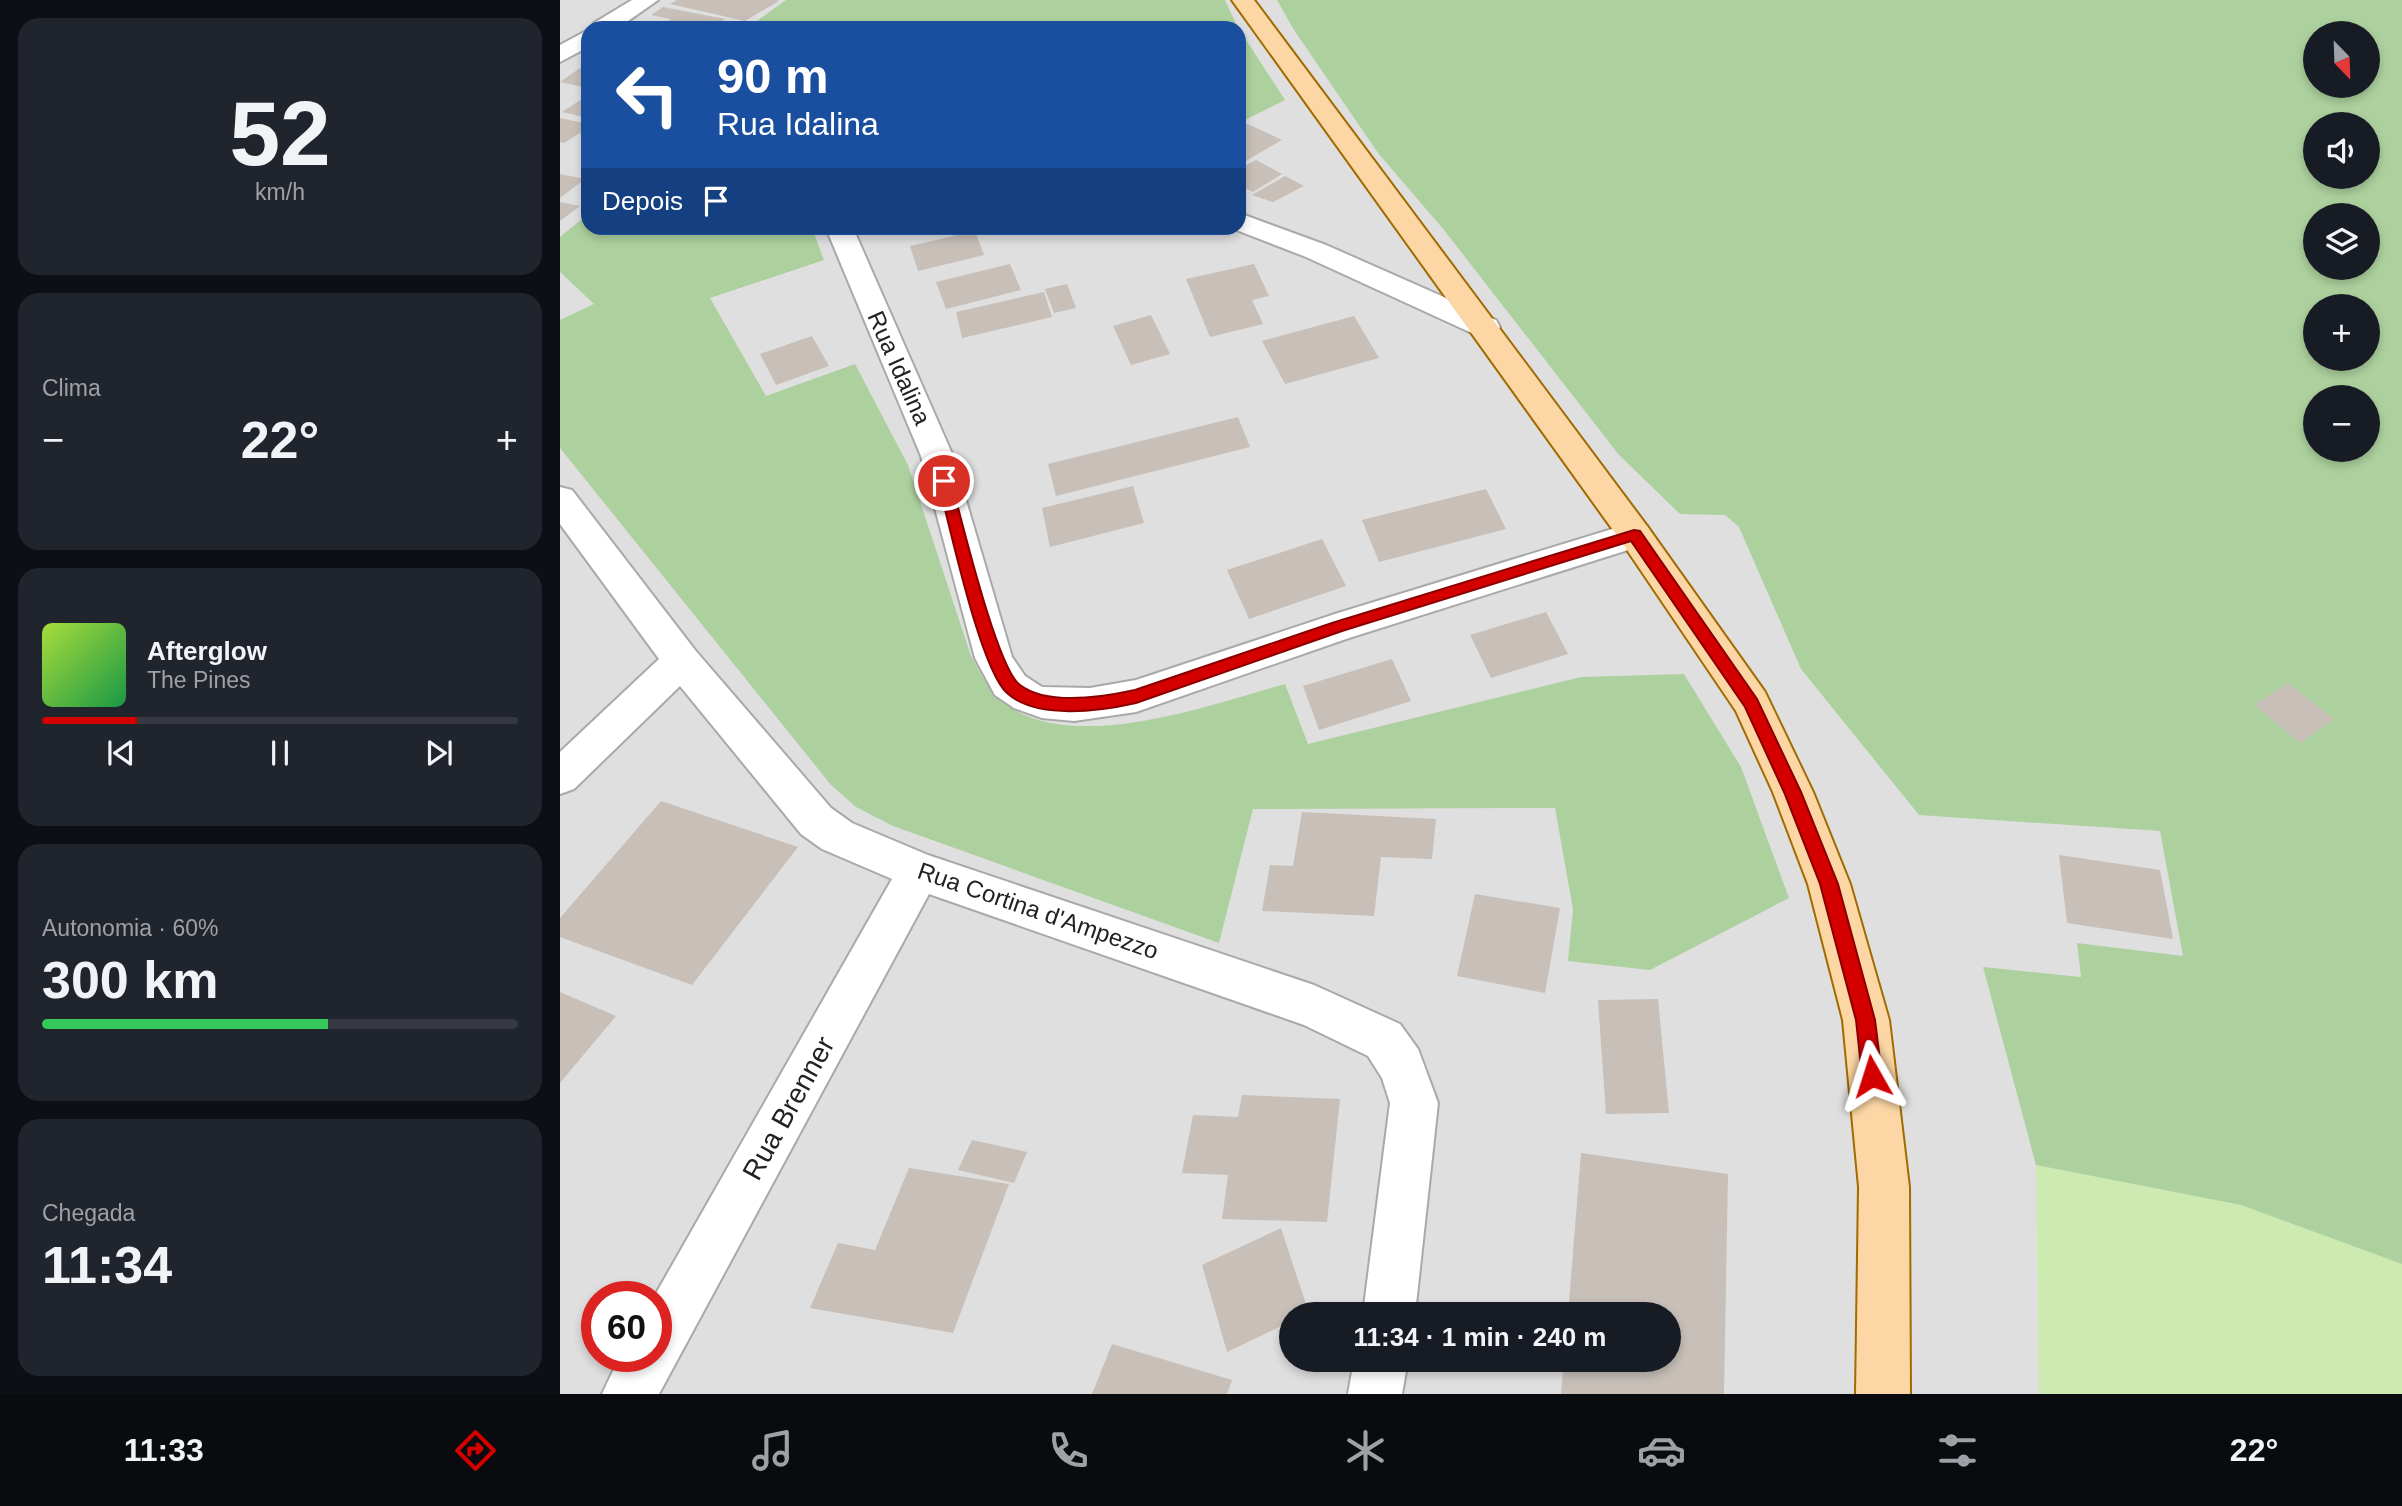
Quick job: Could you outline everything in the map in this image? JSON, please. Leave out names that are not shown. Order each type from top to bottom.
[{"type":"main road","points":[[1243,0],[1289,60],[1336,130],[1485,327],[1634,535],[1751,704],[1793,792],[1829,884],[1866,1020],[1884,1187],[1883,1394]]},
{"type":"main road","points":[[1262,0],[1289,60]]},
{"type":"street","points":[[613,21],[647,0]]},
{"type":"street","points":[[560,55],[581,42]]},
{"type":"street","points":[[1246,224],[1316,251],[1485,327]]},
{"type":"street","name":"Rua Idalina","points":[[842,235],[937,456],[994,658],[1012,688],[1033,700],[1102,704],[1136,696],[1338,627],[1634,535]]},
{"type":"street","name":"Rua Cortina d'Ampezzo","points":[[560,499],[682,662],[816,821],[837,836],[919,871],[1314,1007],[1384,1040],[1401,1066],[1415,1103],[1390,1302]]},
{"type":"street","points":[[560,777],[682,662]]},
{"type":"street","name":"Rua Brenner","points":[[672,1316],[919,871]]},
{"type":"street","points":[[629,1394],[641,1372]]},
{"type":"street","points":[[1375,1394],[1379,1372]]},
{"type":"shaded area","points":[[560,0],[2402,0],[2402,1394],[560,1394]]},
{"type":"green space","points":[[786,0],[1225,0],[1235,21],[757,21]]},
{"type":"green space","points":[[1277,0],[2402,0],[2402,1264],[2241,1205],[2036,1165],[1983,967],[2081,977],[2077,943],[2183,956],[2160,831],[1919,815],[1801,669],[1739,527],[1725,515],[1680,514],[1619,455],[1444,230],[1378,153],[1294,30]]},
{"type":"green space","points":[[1246,40],[1285,100],[1246,120]]},
{"type":"green space","points":[[581,220],[581,235],[815,235],[824,260],[710,298],[766,396],[855,364],[908,465],[971,656],[981,675],[1005,703],[1033,718],[1067,725],[1104,726],[1182,713],[1285,684],[1308,744],[1581,677],[1684,674],[1741,767],[1789,898],[1650,970],[1568,961],[1573,909],[1555,808],[1253,809],[1219,943],[893,826],[856,807],[831,785],[560,448],[560,320],[594,304],[560,272],[560,237]]},
{"type":"green space","points":[[2036,1165],[2241,1205],[2402,1264],[2402,1394],[2039,1394]]},
{"type":"building","points":[[677,0],[779,1],[745,21],[670,4]]},
{"type":"building","points":[[663,7],[725,19],[668,21],[671,19],[651,15]]},
{"type":"building","points":[[580,68],[581,68],[581,86],[560,82]]},
{"type":"building","points":[[581,100],[581,116],[562,112]]},
{"type":"building","points":[[560,118],[581,122],[581,132],[564,143],[560,142]]},
{"type":"building","points":[[1248,124],[1282,140],[1246,161]]},
{"type":"building","points":[[1256,160],[1282,174],[1253,192],[1246,188],[1246,165]]},
{"type":"building","points":[[560,174],[581,178],[581,182],[560,198]]},
{"type":"building","points":[[1285,176],[1304,186],[1273,202],[1252,195]]},
{"type":"building","points":[[560,202],[580,206],[560,221]]},
{"type":"building","points":[[958,235],[976,235],[984,255],[918,271],[910,246]]},
{"type":"building","points":[[1010,264],[1021,290],[946,309],[936,282]]},
{"type":"building","points":[[1254,264],[1269,296],[1252,300],[1263,324],[1210,337],[1186,279]]},
{"type":"building","points":[[1067,284],[1076,308],[1054,313],[1045,289]]},
{"type":"building","points":[[1044,292],[1052,317],[962,338],[956,312]]},
{"type":"building","points":[[1151,315],[1170,354],[1131,365],[1113,326]]},
{"type":"building","points":[[1354,316],[1379,358],[1285,384],[1262,341]]},
{"type":"building","points":[[812,336],[829,366],[776,385],[760,354]]},
{"type":"building","points":[[1238,417],[1250,447],[1056,496],[1048,464]]},
{"type":"building","points":[[1133,486],[1144,523],[1050,547],[1042,508]]},
{"type":"building","points":[[1486,489],[1506,529],[1379,562],[1362,520]]},
{"type":"building","points":[[1322,539],[1346,586],[1249,619],[1227,570]]},
{"type":"building","points":[[1546,612],[1568,654],[1491,678],[1470,635]]},
{"type":"building","points":[[1392,659],[1411,701],[1319,730],[1303,686]]},
{"type":"building","points":[[2288,683],[2334,719],[2300,743],[2254,705]]},
{"type":"building","points":[[661,801],[798,847],[692,985],[560,937],[560,918]]},
{"type":"building","points":[[1302,812],[1436,819],[1432,859],[1381,857],[1374,916],[1262,911],[1270,865],[1293,866]]},
{"type":"building","points":[[2059,855],[2160,870],[2173,939],[2067,923]]},
{"type":"building","points":[[1475,894],[1560,908],[1545,993],[1457,976]]},
{"type":"building","points":[[560,992],[616,1016],[560,1083]]},
{"type":"building","points":[[1658,999],[1669,1113],[1606,1114],[1598,1000]]},
{"type":"building","points":[[1242,1095],[1340,1099],[1327,1222],[1222,1219],[1228,1175],[1182,1173],[1193,1115],[1238,1117]]},
{"type":"building","points":[[972,1140],[1027,1152],[1014,1183],[958,1170]]},
{"type":"building","points":[[1581,1153],[1728,1174],[1724,1394],[1561,1394],[1563,1372],[1681,1372],[1681,1302],[1569,1302]]},
{"type":"building","points":[[909,1168],[1009,1184],[953,1333],[810,1308],[838,1243],[875,1250]]},
{"type":"building","points":[[1281,1228],[1305,1302],[1279,1302],[1279,1327],[1227,1352],[1202,1265]]},
{"type":"building","points":[[1112,1344],[1232,1380],[1227,1394],[1092,1394]]},
{"type":"route","points":[[944,481],[994,658],[1012,688],[1033,700],[1067,704],[1102,704],[1136,696],[1338,627],[1634,535],[1751,704],[1793,792],[1829,884],[1866,1020],[1872,1076]]}]
